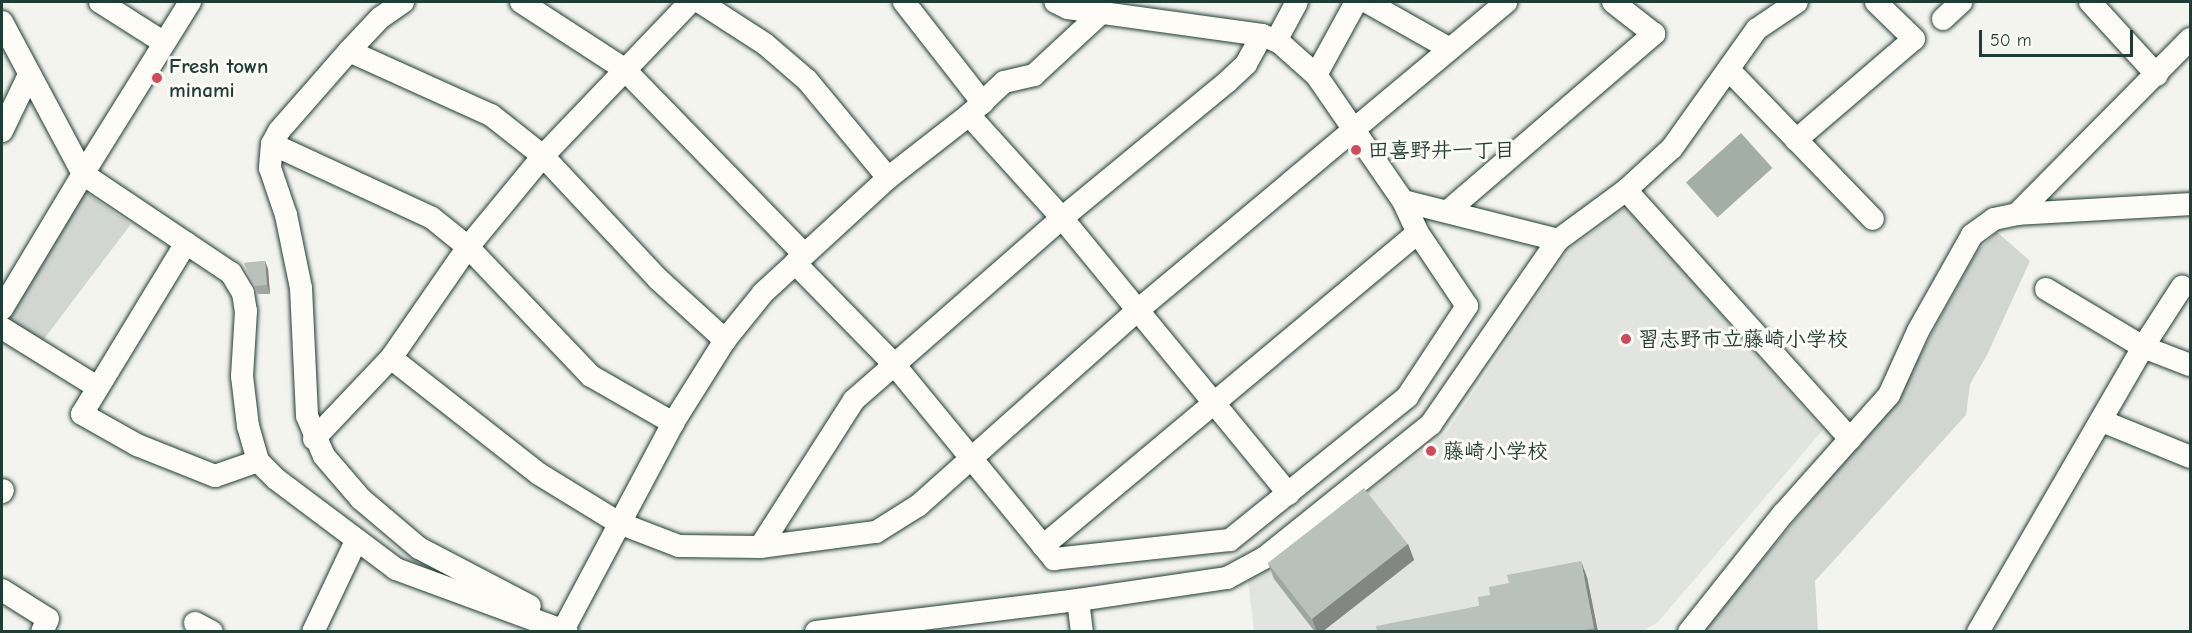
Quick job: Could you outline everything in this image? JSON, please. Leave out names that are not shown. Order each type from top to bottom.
[{"type":"street","points":[[100,2],[163,42]]},
{"type":"street","points":[[2,309],[163,42],[190,2]]},
{"type":"street","points":[[404,2],[380,18],[349,51],[279,132],[272,144],[270,168],[286,215],[301,288],[303,387],[314,439],[361,500],[419,548],[527,604],[564,631]]},
{"type":"street","points":[[521,2],[624,69],[893,363],[973,458],[1053,559],[1230,540],[1290,494],[1407,397],[1467,306],[1418,233],[1403,201],[1316,75],[1269,38],[1143,8],[1102,12],[1065,4]]},
{"type":"street","points":[[314,439],[391,358],[468,247],[543,156],[690,2]]},
{"type":"street","points":[[700,2],[765,44],[807,81],[888,178]]},
{"type":"street","points":[[904,2],[976,109],[1062,218],[1290,494]]},
{"type":"street","points":[[760,547],[854,400],[893,363],[1062,218],[1227,82],[1269,38],[1297,2]]},
{"type":"street","points":[[1316,75],[1356,2]]},
{"type":"street","points":[[1367,2],[1450,49]]},
{"type":"street","points":[[391,358],[538,474],[619,523],[679,546],[760,547],[876,532],[919,505],[1138,310],[1506,2]]},
{"type":"street","points":[[1448,211],[1654,34],[1613,2]]},
{"type":"street","points":[[816,632],[1078,600],[1227,578],[1264,558],[1431,424],[1558,240],[1626,190],[1672,148],[1757,29],[1797,2]]},
{"type":"street","points":[[1796,140],[1914,39],[1876,2]]},
{"type":"street","points":[[1943,19],[1961,2]]},
{"type":"street","points":[[2090,2],[2157,75]]},
{"type":"street","points":[[564,631],[619,523],[674,423],[725,340],[763,293],[888,178],[976,109],[1004,82],[1034,75],[1102,12]]},
{"type":"street","points":[[2,22],[83,174],[231,273],[243,293],[246,311],[242,376],[248,426],[258,462],[396,569],[564,631]]},
{"type":"street","points":[[2017,214],[2157,75],[2190,39]]},
{"type":"street","points":[[349,51],[491,115],[543,156],[658,279],[725,340]]},
{"type":"street","points":[[1729,70],[1873,219]]},
{"type":"street","points":[[2,131],[29,75]]},
{"type":"street","points":[[272,144],[432,218],[468,247],[591,376],[604,387],[674,423]]},
{"type":"street","points":[[1626,190],[1850,439]]},
{"type":"street","points":[[1403,201],[1558,240]]},
{"type":"street","points":[[1689,632],[1889,395],[1918,331],[1972,235],[1994,219],[2017,214],[2190,204]]},
{"type":"street","points":[[1043,546],[1418,233]]},
{"type":"street","points":[[186,243],[82,414],[137,445],[215,476],[258,462]]},
{"type":"street","points":[[1978,632],[2182,286]]},
{"type":"street","points":[[2046,289],[2144,347],[2190,365]]},
{"type":"street","points":[[2,327],[97,387]]},
{"type":"street","points":[[2102,422],[2190,457]]},
{"type":"street","points":[[313,632],[357,541]]},
{"type":"street","points":[[2,590],[48,619],[42,632]]},
{"type":"street","points":[[1078,600],[1082,632]]},
{"type":"shaded area","points":[[1741,133],[1772,168],[1717,217],[1686,183]]},
{"type":"shaded area","points":[[85,192],[131,224],[41,343],[13,325],[9,312]]},
{"type":"shaded area","name":"習志野市立藤崎小学校","points":[[1627,206],[1823,430],[1658,622],[1643,631],[1254,631],[1248,581],[1446,433],[1570,249]]},
{"type":"shaded area","points":[[1997,232],[2030,261],[1987,355],[1970,384],[1966,415],[1815,581],[1818,631],[1702,632],[1895,400],[1977,251]]},
{"type":"building","points":[[265,261],[267,285],[254,286],[244,263]]},
{"type":"building","points":[[1364,488],[1408,544],[1312,619],[1268,563]]},
{"type":"building","points":[[1581,561],[1594,628],[1575,632],[1377,632],[1376,626],[1479,606],[1478,597],[1490,595],[1489,587],[1509,583],[1507,575]]},
{"type":"place","name":"Fresh town minami","points":[[157,78]]},
{"type":"place","name":"田喜野井一丁目","points":[[1356,150]]},
{"type":"place","name":"習志野市立藤崎小学校","points":[[1626,339]]},
{"type":"place","name":"藤崎小学校","points":[[1431,451]]}]
